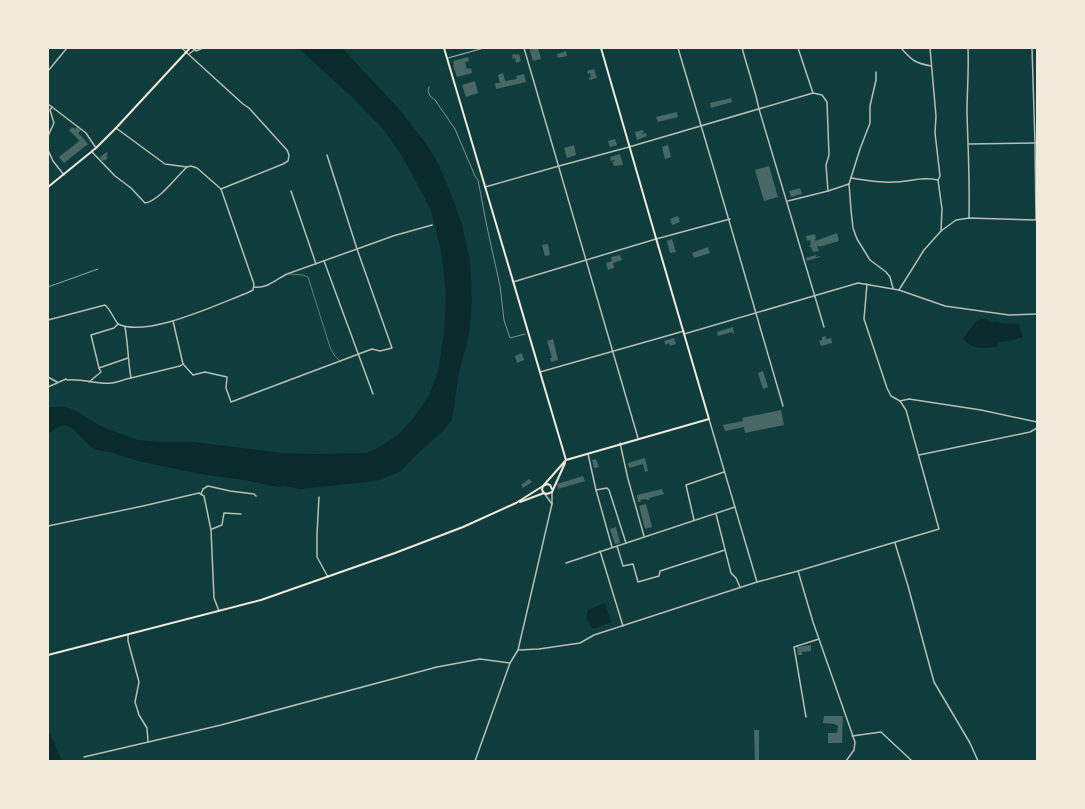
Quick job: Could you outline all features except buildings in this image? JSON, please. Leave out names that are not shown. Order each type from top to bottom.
[{"type":"main road","points":[[48,188],[92,152],[188,54],[191,48]]},
{"type":"main road","points":[[48,655],[261,600],[395,553],[458,529],[516,503],[544,493],[548,494],[552,490],[566,460],[444,48]]},
{"type":"main road","points":[[516,503],[543,486],[566,460],[709,418],[601,48]]},
{"type":"main road","points":[[543,486],[548,484],[552,490]]},
{"type":"main road","points":[[543,486],[542,490],[544,493]]},
{"type":"street","points":[[48,71],[67,48]]},
{"type":"street","points":[[182,48],[249,108],[279,140],[289,155],[288,161],[283,164],[221,189]]},
{"type":"street","points":[[191,48],[196,51],[203,48]]},
{"type":"street","points":[[188,54],[197,48]]},
{"type":"street","points":[[447,59],[484,48]]},
{"type":"street","points":[[524,48],[638,438]]},
{"type":"street","points":[[678,48],[784,406]]},
{"type":"street","points":[[742,48],[824,327]]},
{"type":"street","points":[[798,48],[813,93]]},
{"type":"street","points":[[901,48],[911,60],[920,64],[931,66]]},
{"type":"street","points":[[930,48],[936,116],[935,133],[940,176],[938,180],[942,210],[942,232]]},
{"type":"street","points":[[968,48],[969,71],[967,112],[969,144],[969,218]]},
{"type":"street","points":[[900,290],[924,250],[956,220],[969,218],[1036,220],[1036,143],[1032,48]]},
{"type":"street","points":[[876,72],[876,80],[870,106],[870,123],[849,184],[853,228],[857,239],[870,260],[886,272],[890,277],[894,288]]},
{"type":"street","points":[[486,188],[813,93],[822,95],[826,102],[829,155],[826,165],[828,191]]},
{"type":"street","points":[[48,104],[86,133],[96,148]]},
{"type":"street","points":[[48,136],[54,123],[50,110],[52,107]]},
{"type":"street","points":[[116,128],[164,164],[198,168],[221,189],[254,287]]},
{"type":"street","points":[[969,144],[1036,143]]},
{"type":"street","points":[[48,150],[53,161],[64,175]]},
{"type":"street","points":[[92,152],[115,176],[131,188],[145,203],[156,199],[187,167]]},
{"type":"street","points":[[173,322],[183,364],[193,375],[205,372],[227,377],[226,388],[231,402],[341,362],[372,349],[380,351],[392,348],[357,249],[327,155]]},
{"type":"street","points":[[851,178],[894,182],[918,178],[938,180]]},
{"type":"street","points":[[787,201],[849,184]]},
{"type":"street","points":[[291,191],[316,264]]},
{"type":"street","points":[[513,282],[656,239],[730,220]]},
{"type":"street","points":[[254,287],[261,288],[269,285],[286,274],[393,236],[432,226]]},
{"type":"street","points":[[324,261],[373,394]]},
{"type":"street","points":[[540,372],[613,351],[756,314],[858,283],[894,288],[945,306],[1009,315],[1037,314]]},
{"type":"street","points":[[518,650],[539,649],[580,643],[594,635],[740,587],[939,529],[906,410],[900,401],[891,396],[887,388],[864,319],[867,284]]},
{"type":"street","points":[[48,320],[105,305],[108,307],[113,318],[118,324],[125,327],[137,328],[173,322],[247,293],[253,290],[254,287]]},
{"type":"street","points":[[89,382],[101,372],[91,335],[114,328],[118,324]]},
{"type":"street","points":[[125,327],[129,349],[128,358],[131,378]]},
{"type":"street","points":[[99,368],[128,358]]},
{"type":"street","points":[[48,387],[66,379],[112,383],[183,364]]},
{"type":"street","points":[[48,377],[57,382]]},
{"type":"street","points":[[900,401],[910,400],[981,410],[1037,422]]},
{"type":"street","points":[[709,418],[757,582]]},
{"type":"street","points":[[919,455],[1030,432],[1037,428]]},
{"type":"street","points":[[620,443],[644,537]]},
{"type":"street","points":[[588,453],[596,490],[612,547]]},
{"type":"street","points":[[694,520],[686,485],[724,472]]},
{"type":"street","points":[[201,494],[203,489],[208,486],[254,494],[256,496]]},
{"type":"street","points":[[596,490],[607,488],[610,490],[626,543]]},
{"type":"street","points":[[474,761],[510,662],[518,650],[552,504],[552,490]]},
{"type":"street","points":[[48,526],[199,493],[204,496],[211,529],[214,598],[219,611]]},
{"type":"street","points":[[544,493],[552,504]]},
{"type":"street","points":[[319,497],[317,557],[328,577]]},
{"type":"street","points":[[566,563],[735,507]]},
{"type":"street","points":[[211,529],[222,525],[224,513],[241,514]]},
{"type":"street","points":[[715,513],[731,573],[736,578],[740,587]]},
{"type":"street","points":[[895,543],[934,682],[970,743],[978,761]]},
{"type":"street","points":[[617,546],[623,566],[632,564],[638,582],[659,576],[660,571],[725,550]]},
{"type":"street","points":[[600,551],[623,626]]},
{"type":"street","points":[[798,571],[819,639],[855,742],[854,750],[846,761]]},
{"type":"street","points":[[128,634],[128,641],[139,682],[135,702],[139,715],[147,728],[148,742]]},
{"type":"street","points":[[806,718],[794,647],[819,639]]},
{"type":"street","points":[[84,757],[274,712],[437,667],[480,659],[510,662]]},
{"type":"street","points":[[852,736],[881,732],[912,761]]},
{"type":"lane","points":[[286,274],[303,275],[308,278],[330,347],[334,355],[341,362]]},
{"type":"path","points":[[429,87],[428,90],[430,96],[435,100],[455,129],[478,180],[486,226],[500,286],[504,320],[510,338],[528,333]]},
{"type":"water","points":[[298,48],[342,48],[399,109],[427,145],[437,161],[450,191],[462,225],[470,261],[472,302],[469,335],[459,373],[452,419],[446,428],[401,471],[380,480],[301,489],[285,486],[278,487],[244,480],[200,474],[138,461],[110,452],[96,450],[73,429],[65,425],[56,428],[48,434],[48,407],[64,407],[74,410],[102,427],[138,440],[193,442],[282,453],[367,453],[399,434],[415,416],[428,397],[438,372],[444,333],[446,293],[441,251],[429,206],[402,156],[384,130],[352,97]]},
{"type":"water","points":[[986,319],[991,322],[1019,324],[1023,337],[1010,341],[999,342],[997,347],[974,347],[963,339],[976,321]]},
{"type":"water","points":[[605,603],[611,622],[596,628],[591,628],[586,618],[588,610]]},
{"type":"water","points":[[48,729],[62,761],[48,761]]},
{"type":"railway","points":[[48,287],[98,269]]}]
